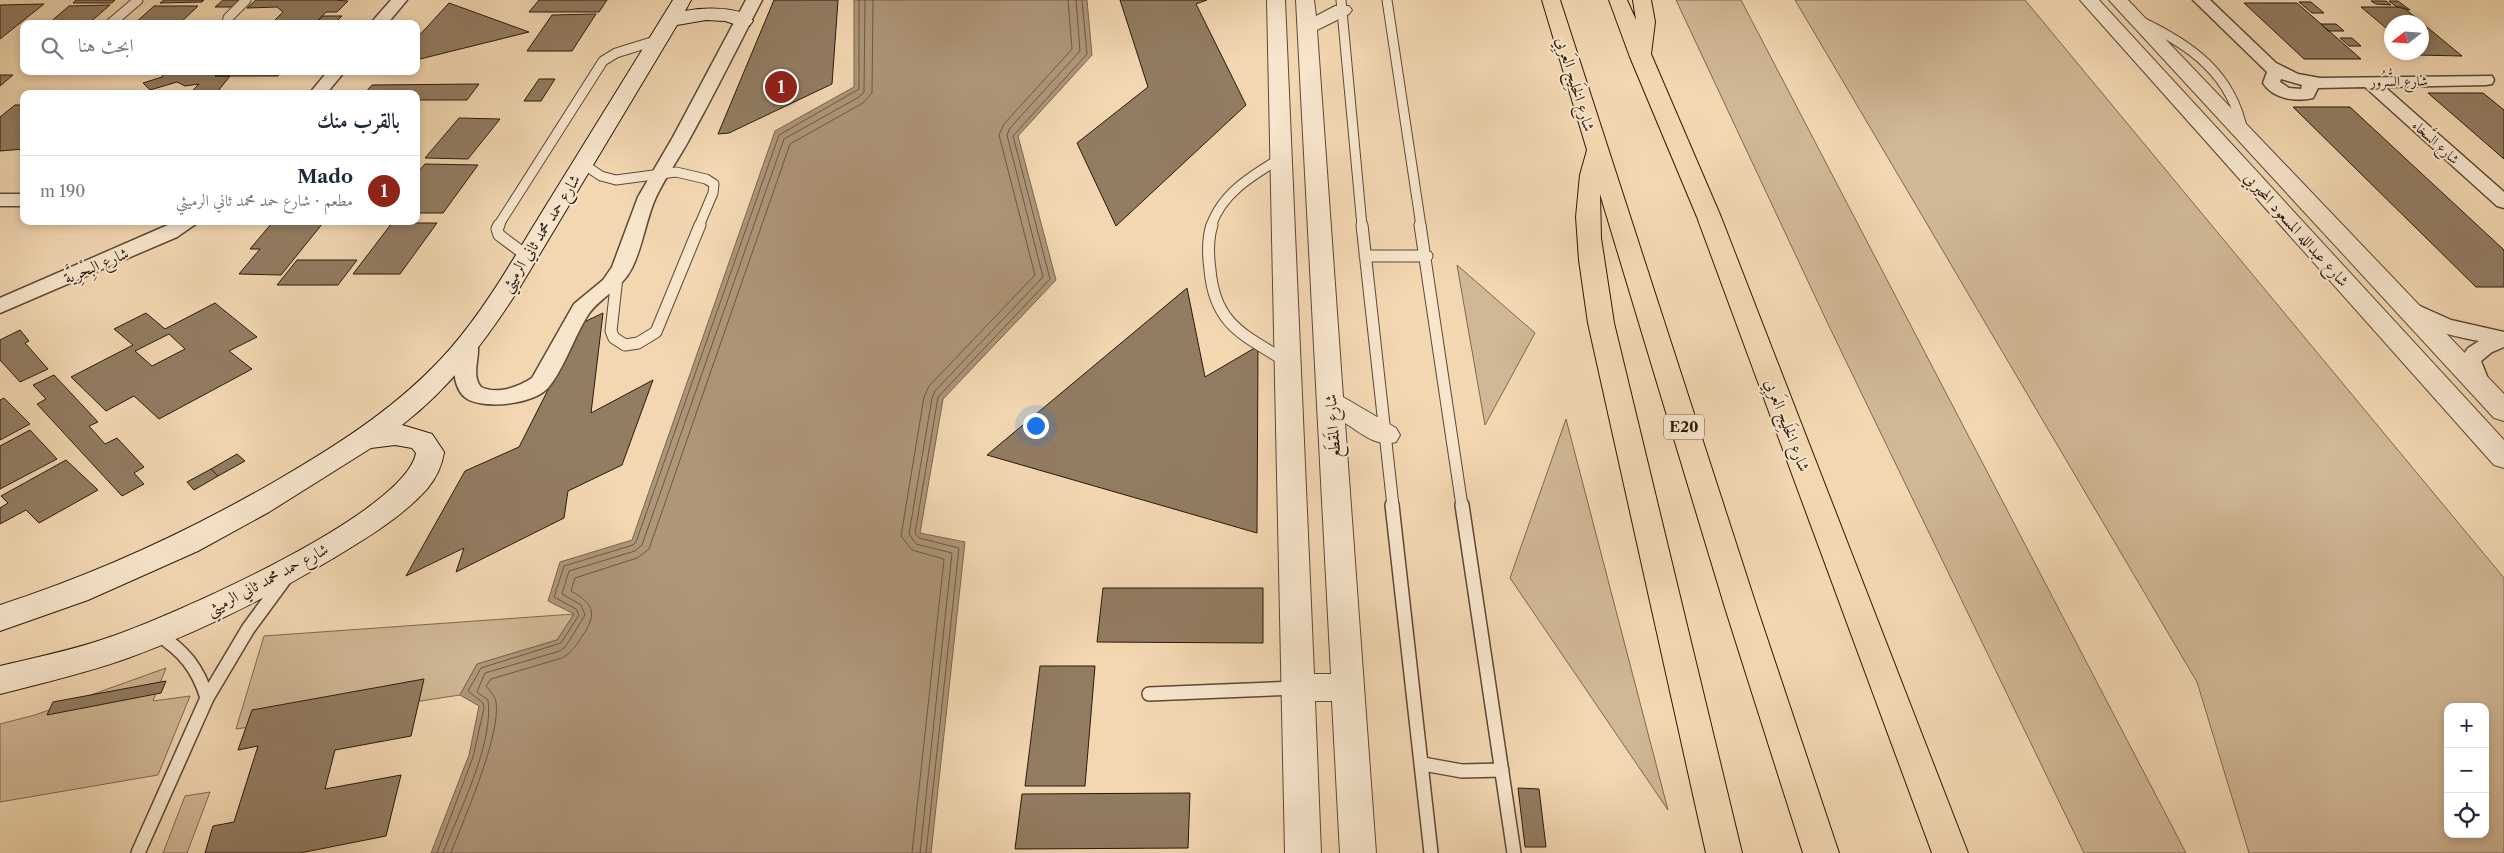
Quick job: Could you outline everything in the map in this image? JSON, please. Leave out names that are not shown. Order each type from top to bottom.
[{"type":"highway","name":"شارع الخَلِيج العَربِي","points":[[1550,0],[1742,611],[1821,853]]},
{"type":"highway","name":"شارع الخَلِيج العَربِي","points":[[1618,0],[1640,57],[1709,216],[1950,853]]},
{"type":"highway","points":[[1640,57],[1647,33],[1647,21],[1642,0]]},
{"type":"highway","points":[[1596,150],[1590,176],[1587,204],[1593,277],[1601,323],[1724,853]]},
{"type":"street","points":[[381,20],[398,0],[414,0]]},
{"type":"street","points":[[468,343],[466,379],[468,388],[476,394],[500,397],[529,391],[544,379],[581,309],[617,277],[647,197],[676,149],[754,0]]},
{"type":"street","points":[[1276,0],[1303,853]]},
{"type":"street","name":"شارع المَقطَع","points":[[1305,0],[1358,853]]},
{"type":"street","name":"شارع عبدالله المسعود المحيربي","points":[[2089,0],[2504,458]]},
{"type":"street","name":"شارع عبدالله المسعود المحيربي","points":[[2118,0],[2504,411]]},
{"type":"street","name":"شارع السُّرُور","points":[[2201,0],[2276,71],[2272,83],[2285,93],[2307,94],[2312,82],[2486,80]]},
{"type":"street","points":[[1278,34],[1307,31],[1342,5]]},
{"type":"street","points":[[670,20],[692,15],[715,14],[743,21]]},
{"type":"street","name":"شارع حمد محمد ثاني الرميثي","points":[[0,618],[55,600],[192,542],[258,506],[366,440],[393,418],[449,366],[480,327],[527,256],[670,20]]},
{"type":"street","points":[[320,90],[333,75]]},
{"type":"street","name":"شارع السَّخاء","points":[[2369,82],[2504,202]]},
{"type":"street","points":[[0,200],[20,200]]},
{"type":"street","name":"شارع البِحْرِيَّة","points":[[0,306],[170,233],[184,225]]},
{"type":"street","points":[[2400,302],[2438,324],[2504,340]]},
{"type":"street","points":[[2479,384],[2470,361],[2473,355],[2481,349],[2504,340]]},
{"type":"street","points":[[1330,402],[1386,436]]},
{"type":"street","name":"شارع حمد محمد ثاني الرميثي","points":[[0,680],[84,659],[156,634],[220,604],[340,540],[421,480],[430,464],[431,453],[425,443],[415,437],[401,434],[366,440]]},
{"type":"street","points":[[1298,688],[1348,687]]},
{"type":"lane","points":[[115,20],[138,0]]},
{"type":"lane","points":[[228,20],[246,0]]},
{"type":"lane","points":[[1387,0],[1427,256],[1514,853]]},
{"type":"lane","points":[[1342,5],[1365,256],[1431,853]]},
{"type":"lane","points":[[527,256],[499,235],[500,222],[603,61],[624,50],[670,20]]},
{"type":"lane","points":[[1281,158],[1240,183],[1213,215],[1208,238],[1209,271],[1213,298],[1219,310],[1228,321],[1288,363]]},
{"type":"lane","points":[[583,164],[601,176],[616,180],[660,173],[682,173],[711,181],[714,188],[656,332],[639,344],[627,345],[618,343],[613,338],[611,331],[617,277]]},
{"type":"lane","points":[[1365,256],[1427,256]]},
{"type":"lane","points":[[138,853],[207,698],[248,629],[296,565]]},
{"type":"lane","points":[[156,634],[172,642],[190,659],[202,681],[207,698]]},
{"type":"lane","points":[[1149,694],[1298,688]]},
{"type":"lane","points":[[1422,764],[1462,773],[1502,770]]},
{"type":"shaded area","points":[[1676,0],[1741,0],[2186,853],[2084,853],[1828,324]]},
{"type":"shaded area","points":[[1795,0],[2025,0],[2504,578],[2504,853],[2249,853],[2197,682]]},
{"type":"shaded area","points":[[1457,265],[1535,333],[1485,425]]},
{"type":"shaded area","points":[[1566,419],[1668,810],[1510,578]]},
{"type":"shaded area","points":[[574,614],[557,640],[477,664],[460,695],[236,729],[264,636]]},
{"type":"shaded area","points":[[166,668],[153,701],[190,696],[158,775],[0,802],[0,724],[35,715]]},
{"type":"shaded area","points":[[210,792],[187,853],[163,853],[185,796]]},
{"type":"water","points":[[854,0],[1087,0],[1092,55],[1018,136],[1056,280],[943,399],[920,533],[965,542],[931,853],[431,853],[469,755],[479,706],[460,695],[477,664],[557,640],[574,614],[548,601],[560,562],[632,540],[775,131],[854,87]]},
{"type":"building","points":[[76,0],[115,0],[112,3],[73,3]]},
{"type":"building","points":[[164,0],[204,0],[202,2],[160,3]]},
{"type":"building","points":[[223,0],[240,0],[233,7],[215,7]]},
{"type":"building","points":[[256,0],[348,1],[337,12],[326,12],[319,20],[275,20],[283,12],[277,7],[247,8]]},
{"type":"building","points":[[539,0],[607,0],[599,12],[529,12]]},
{"type":"building","points":[[774,0],[838,0],[832,84],[729,133],[718,134]]},
{"type":"building","points":[[1120,0],[1207,0],[1196,4],[1246,105],[1116,226],[1077,143],[1148,87]]},
{"type":"building","points":[[2371,1],[2386,1],[2391,5],[2376,4]]},
{"type":"building","points":[[2389,1],[2398,1],[2410,10],[2397,7]]},
{"type":"building","points":[[2299,2],[2311,2],[2324,13],[2312,13]]},
{"type":"building","points":[[449,3],[529,32],[420,59],[420,35]]},
{"type":"building","points":[[2244,3],[2297,3],[2361,59],[2304,59]]},
{"type":"building","points":[[44,4],[24,20],[20,20],[20,23],[0,39],[0,5]]},
{"type":"building","points":[[110,5],[93,20],[53,20],[69,6]]},
{"type":"building","points":[[154,6],[198,6],[183,20],[138,20]]},
{"type":"building","points":[[2361,7],[2403,7],[2413,15],[2384,15],[2384,26]]},
{"type":"building","points":[[596,14],[572,51],[527,51],[552,15]]},
{"type":"building","points":[[322,16],[342,16],[338,20],[318,20]]},
{"type":"building","points":[[2321,24],[2336,24],[2344,31],[2328,31]]},
{"type":"building","points":[[2429,29],[2462,56],[2429,55]]},
{"type":"building","points":[[2340,38],[2352,38],[2361,46],[2349,46]]},
{"type":"building","points":[[0,75],[13,75],[0,86]]},
{"type":"building","points":[[163,75],[230,76],[219,90],[193,90],[199,84],[185,86],[177,82],[150,90],[143,83]]},
{"type":"building","points":[[216,75],[279,75],[278,76]]},
{"type":"building","points":[[539,79],[555,79],[541,101],[524,101]]},
{"type":"building","points":[[479,84],[467,100],[420,100],[420,90],[368,90],[372,85]]},
{"type":"building","points":[[2428,93],[2483,93],[2504,110],[2504,159]]},
{"type":"building","points":[[15,105],[20,105],[20,149],[0,151],[0,117]]},
{"type":"building","points":[[2293,107],[2350,107],[2504,250],[2504,287],[2476,287]]},
{"type":"building","points":[[459,118],[500,119],[468,159],[425,158]]},
{"type":"building","points":[[425,164],[478,165],[443,213],[420,213],[420,170]]},
{"type":"building","points":[[437,223],[400,274],[353,274],[390,225]]},
{"type":"building","points":[[270,225],[321,225],[281,275],[239,274],[260,249],[250,249]]},
{"type":"building","points":[[297,260],[357,260],[338,285],[277,285]]},
{"type":"building","points":[[1187,288],[1205,377],[1258,346],[1257,533],[987,455]]},
{"type":"building","points":[[215,303],[257,337],[229,351],[252,369],[159,419],[134,396],[106,411],[71,377],[133,345],[114,329],[146,313],[165,329]],"holes":[[[169,334],[185,349],[152,366],[135,351]]]},
{"type":"building","points":[[603,313],[591,413],[653,380],[622,465],[568,491],[564,518],[456,572],[464,548],[406,576],[465,471],[519,447],[582,323]]},
{"type":"building","points":[[20,330],[29,341],[25,343],[48,369],[20,382],[0,360],[0,340]]},
{"type":"building","points":[[54,375],[98,422],[89,426],[105,444],[117,438],[144,467],[134,473],[144,484],[122,496],[37,404],[46,399],[33,385]]},
{"type":"building","points":[[4,398],[30,424],[0,440],[0,400]]},
{"type":"building","points":[[30,430],[57,459],[0,489],[0,446]]},
{"type":"building","points":[[237,454],[245,461],[218,476],[211,469]]},
{"type":"building","points":[[66,460],[98,490],[39,523],[26,510],[0,524],[0,508],[8,503],[1,496]]},
{"type":"building","points":[[211,469],[218,476],[194,490],[187,482]]},
{"type":"building","points":[[1103,588],[1263,588],[1263,643],[1097,642]]},
{"type":"building","points":[[1040,666],[1095,666],[1085,786],[1025,786]]},
{"type":"building","points":[[424,679],[411,736],[335,750],[325,789],[401,775],[386,836],[300,853],[205,853],[213,826],[234,822],[258,746],[238,750],[252,710]]},
{"type":"building","points":[[166,681],[161,693],[47,715],[53,702]]},
{"type":"building","points":[[1518,788],[1539,789],[1546,847],[1525,847]]},
{"type":"building","points":[[1190,793],[1188,848],[1015,849],[1022,794]]},
{"type":"place","name":"Mado","points":[[781,87]]}]
